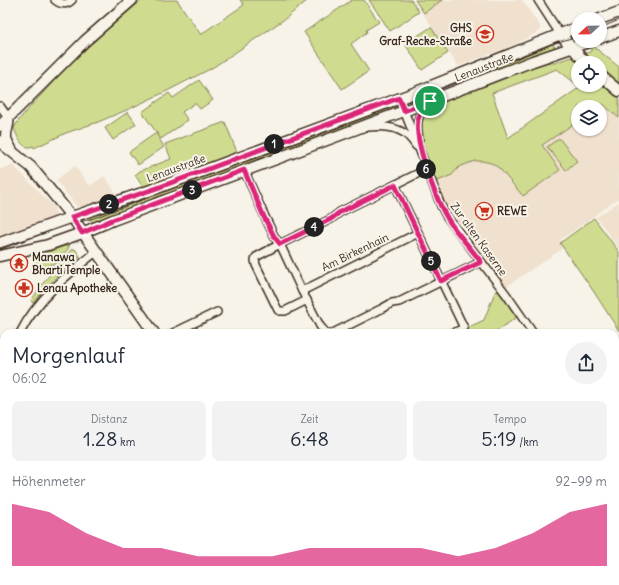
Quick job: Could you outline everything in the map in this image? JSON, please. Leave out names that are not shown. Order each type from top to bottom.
[{"type":"main road","points":[[0,126],[85,41],[132,0]]},
{"type":"main road","points":[[607,16],[619,12]]},
{"type":"main road","name":"Lenaustraße","points":[[0,243],[157,188],[399,98],[571,30]]},
{"type":"main road","points":[[607,35],[619,31]]},
{"type":"main road","points":[[569,45],[566,37],[571,33]]},
{"type":"main road","points":[[560,34],[580,56]]},
{"type":"main road","name":"Lenaustraße","points":[[0,256],[48,245],[82,233],[112,220],[559,52],[569,45]]},
{"type":"main road","points":[[607,81],[619,91]]},
{"type":"main road","points":[[8,117],[10,123],[6,138],[12,151]]},
{"type":"main road","points":[[0,142],[31,167],[43,180],[72,217],[151,329]]},
{"type":"street","points":[[55,0],[62,4],[70,3],[72,0]]},
{"type":"street","points":[[538,0],[560,34]]},
{"type":"street","name":"Zur alten Kaserne","points":[[399,98],[441,206],[447,217],[506,294],[530,329]]},
{"type":"street","name":"Zur alten Kaserne","points":[[420,151],[418,120],[422,110],[430,101]]},
{"type":"street","points":[[0,106],[8,117]]},
{"type":"street","name":"Zur alten Kaserne","points":[[356,128],[378,126],[392,128],[408,136],[420,151]]},
{"type":"street","points":[[307,300],[280,312],[276,307],[256,265],[256,257],[331,219],[340,212],[427,169]]},
{"type":"street","points":[[244,170],[267,222],[275,238],[280,244],[302,291],[322,329]]},
{"type":"street","points":[[395,185],[464,328],[462,329]]},
{"type":"street","name":"Am Birkenhain","points":[[302,291],[418,233]]},
{"type":"street","points":[[22,329],[30,314],[52,289],[96,252]]},
{"type":"street","points":[[348,329],[392,303],[399,302],[481,262]]},
{"type":"street","points":[[181,329],[217,312]]},
{"type":"shaded area","name":"GHS Graf-Recke-Straße","points":[[414,0],[522,0],[540,26],[540,29],[531,36],[511,46],[458,66]]},
{"type":"shaded area","points":[[607,108],[619,118],[619,198],[559,241],[563,248],[503,289],[452,224],[435,182],[452,175],[459,167],[469,162],[482,161],[491,163],[499,168],[523,196],[542,145],[571,126],[571,136],[607,136]]},
{"type":"shaded area","points":[[13,165],[54,207],[56,215],[55,217],[0,239],[0,169]]},
{"type":"shaded area","points":[[75,166],[87,183],[91,185],[104,176],[119,197],[86,208],[77,207],[56,180]]},
{"type":"shaded area","points":[[619,202],[619,249],[596,217]]},
{"type":"green space","points":[[142,0],[177,0],[201,35],[244,5],[240,0],[308,0],[286,18],[212,68],[167,91],[129,109],[66,133],[34,148],[33,146],[29,147],[23,145],[18,139],[14,128],[24,114],[54,80],[78,56]]},
{"type":"green space","points":[[352,0],[364,0],[379,22],[366,30],[367,32],[351,44],[369,71],[342,89],[304,32]]},
{"type":"green space","points":[[369,0],[411,0],[419,12],[390,31]]},
{"type":"green space","points":[[415,0],[442,0],[424,13]]},
{"type":"green space","points":[[431,27],[448,53],[422,70],[405,44]]},
{"type":"green space","points":[[552,41],[555,49],[459,88],[456,81]]},
{"type":"green space","points":[[592,48],[595,48],[605,56],[576,56],[590,52]]},
{"type":"green space","points":[[571,57],[571,80],[557,69],[492,93],[508,138],[573,92],[607,92],[607,57],[619,67],[619,118],[607,108],[607,100],[571,100],[571,126],[542,145],[560,170],[523,196],[499,168],[491,163],[482,161],[475,161],[459,167],[452,175],[435,182],[421,139],[419,122],[428,105],[544,62],[555,63]]},
{"type":"green space","points":[[199,80],[213,100],[200,109],[195,103],[182,112],[188,120],[161,139],[142,112],[169,93],[173,98]]},
{"type":"green space","points":[[394,103],[397,111],[94,225],[89,217],[144,196]]},
{"type":"green space","points":[[128,112],[136,124],[113,140],[105,128]]},
{"type":"green space","points":[[225,122],[237,152],[143,187],[135,175],[140,171],[171,159],[165,144]]},
{"type":"green space","points":[[156,133],[164,147],[138,165],[129,152]]},
{"type":"green space","points":[[559,138],[577,161],[566,170],[547,147]]},
{"type":"green space","points":[[594,218],[619,252],[619,329],[618,329],[560,243]]},
{"type":"green space","points":[[70,244],[68,249],[54,265],[52,264],[42,267],[40,263],[35,264],[31,255],[51,251]]},
{"type":"green space","points":[[73,249],[75,249],[80,256],[56,277],[33,303],[31,301],[40,287]]},
{"type":"green space","points":[[498,291],[517,317],[500,329],[465,329],[484,320],[495,292]]},
{"type":"tram line","points":[[607,25],[619,20]]},
{"type":"tram line","points":[[0,248],[68,225],[94,218],[401,104],[555,43],[571,38]]},
{"type":"place","name":"GHS Graf-Recke-Straße","points":[[485,34]]},
{"type":"place","name":"REWE","points":[[484,211]]},
{"type":"place","name":"Manawa Bharti Temple","points":[[19,263]]},
{"type":"place","name":"Lenau Apotheke","points":[[24,288]]},
{"type":"route","points":[[399,98],[404,111],[430,101],[422,110],[418,120],[420,151],[441,206],[447,217],[481,262],[441,281],[395,185],[280,244],[275,238],[264,217],[244,170],[112,220],[82,233],[72,217],[157,188],[399,98]]}]
